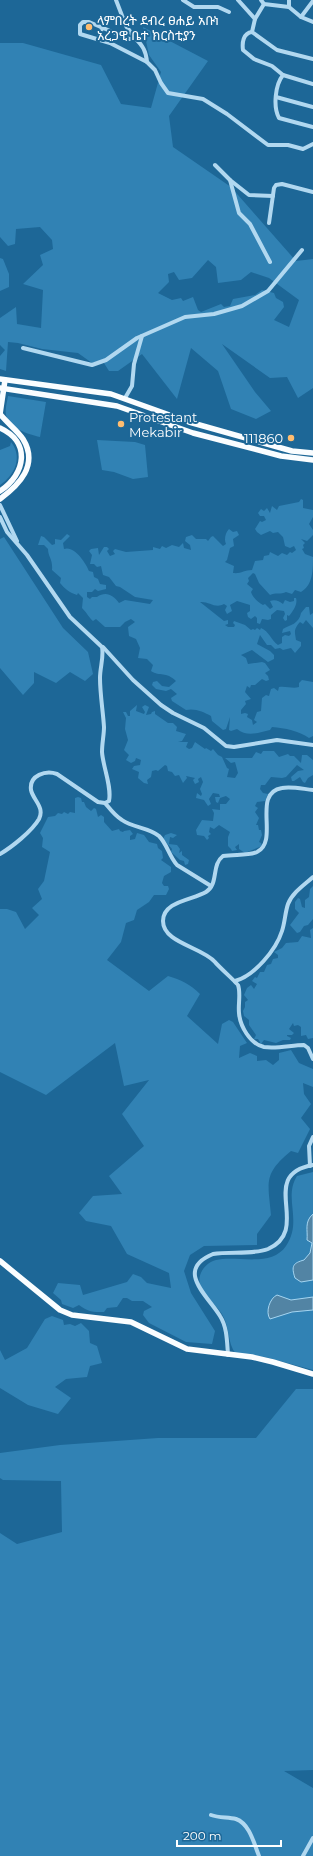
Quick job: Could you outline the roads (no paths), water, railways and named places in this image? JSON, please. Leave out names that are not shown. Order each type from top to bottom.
[{"type":"main road","points":[[0,499],[17,486],[24,476],[28,462],[28,450],[23,440],[0,414],[3,380],[105,393],[125,398],[189,422],[292,451],[313,452]]},
{"type":"main road","points":[[43,394],[44,385]]},
{"type":"main road","points":[[2,388],[116,406],[200,435],[281,456],[313,460]]},
{"type":"main road","points":[[0,420],[9,424]]},
{"type":"main road","points":[[0,428],[13,436],[20,446],[22,460],[15,478],[8,486],[0,491]]},
{"type":"main road","points":[[0,1261],[54,1306],[72,1315],[131,1322],[187,1349],[272,1362],[313,1374]]},
{"type":"street","points":[[116,0],[126,26],[146,52],[147,62]]},
{"type":"street","points":[[183,0],[194,7],[218,7],[229,12]]},
{"type":"street","points":[[238,0],[255,18]]},
{"type":"street","points":[[261,0],[264,4],[289,7],[301,17],[313,22]]},
{"type":"street","points":[[289,0],[289,7]]},
{"type":"street","points":[[301,17],[313,1]]},
{"type":"street","points":[[252,32],[255,18],[264,4]]},
{"type":"street","points":[[135,38],[129,39],[89,22],[83,22],[80,24],[80,34],[99,38],[147,62],[155,70],[168,93],[203,99],[227,114],[268,145],[288,145],[303,149],[313,144]]},
{"type":"street","points":[[99,38],[102,28]]},
{"type":"street","points":[[252,32],[277,50],[313,60]]},
{"type":"street","points":[[252,32],[247,33],[244,38],[244,50],[254,59],[272,66],[283,75],[313,84]]},
{"type":"street","points":[[283,75],[280,79],[276,97],[279,118],[313,127]]},
{"type":"street","points":[[276,97],[313,107]]},
{"type":"street","points":[[308,146],[313,149]]},
{"type":"street","points":[[215,166],[249,195],[273,196]]},
{"type":"street","points":[[230,180],[239,213],[250,224],[270,262]]},
{"type":"street","points":[[269,223],[274,188],[278,184],[313,192]]},
{"type":"street","points":[[23,348],[92,365],[106,360],[142,336],[186,317],[214,314],[242,306],[268,291],[302,250]]},
{"type":"street","points":[[125,398],[132,386],[134,364],[142,336]]},
{"type":"street","points":[[0,505],[18,544]]},
{"type":"street","points":[[0,517],[7,532],[18,544],[70,617],[102,647],[133,680],[161,705],[173,713],[204,728],[222,744],[234,747],[269,740],[313,745]]},
{"type":"street","points":[[102,647],[103,652],[100,680],[104,728],[102,745],[104,771],[110,794],[109,800],[105,803]]},
{"type":"street","points":[[0,854],[18,840],[39,819],[41,808],[31,790],[32,784],[40,774],[50,771],[71,782],[92,798],[105,803],[123,821],[147,829],[158,835],[164,841],[177,865],[211,886]]},
{"type":"street","points":[[313,790],[282,788],[275,791],[268,798],[266,808],[267,832],[262,848],[257,852],[223,856],[220,858],[217,862],[215,878],[207,891],[169,908],[164,914],[163,925],[168,935],[208,956],[228,976],[235,980],[238,986],[240,1021],[247,1035],[251,1039],[264,1047],[304,1045],[311,1047],[313,1059]]},
{"type":"street","points":[[235,980],[244,978],[254,972],[277,943],[282,932],[288,904],[294,894],[313,877]]},
{"type":"street","points":[[228,1355],[225,1328],[220,1316],[197,1285],[195,1276],[197,1268],[206,1257],[213,1254],[266,1250],[280,1242],[289,1231],[290,1224],[291,1212],[287,1187],[288,1180],[299,1168],[312,1166],[309,1146],[313,1137]]},
{"type":"street","points":[[211,1815],[236,1820],[242,1823],[249,1832],[259,1856]]},
{"type":"street","points":[[303,1856],[313,1838]]},
{"type":"place","name":"ላምበረት ደብረ ፀሐይ አቡነ አረጋዊ ቤተ ክርስቲያን","points":[[89,27]]},
{"type":"place","name":"Protestant Mekabir","points":[[121,424]]},
{"type":"place","name":"111860","points":[[291,438]]}]
